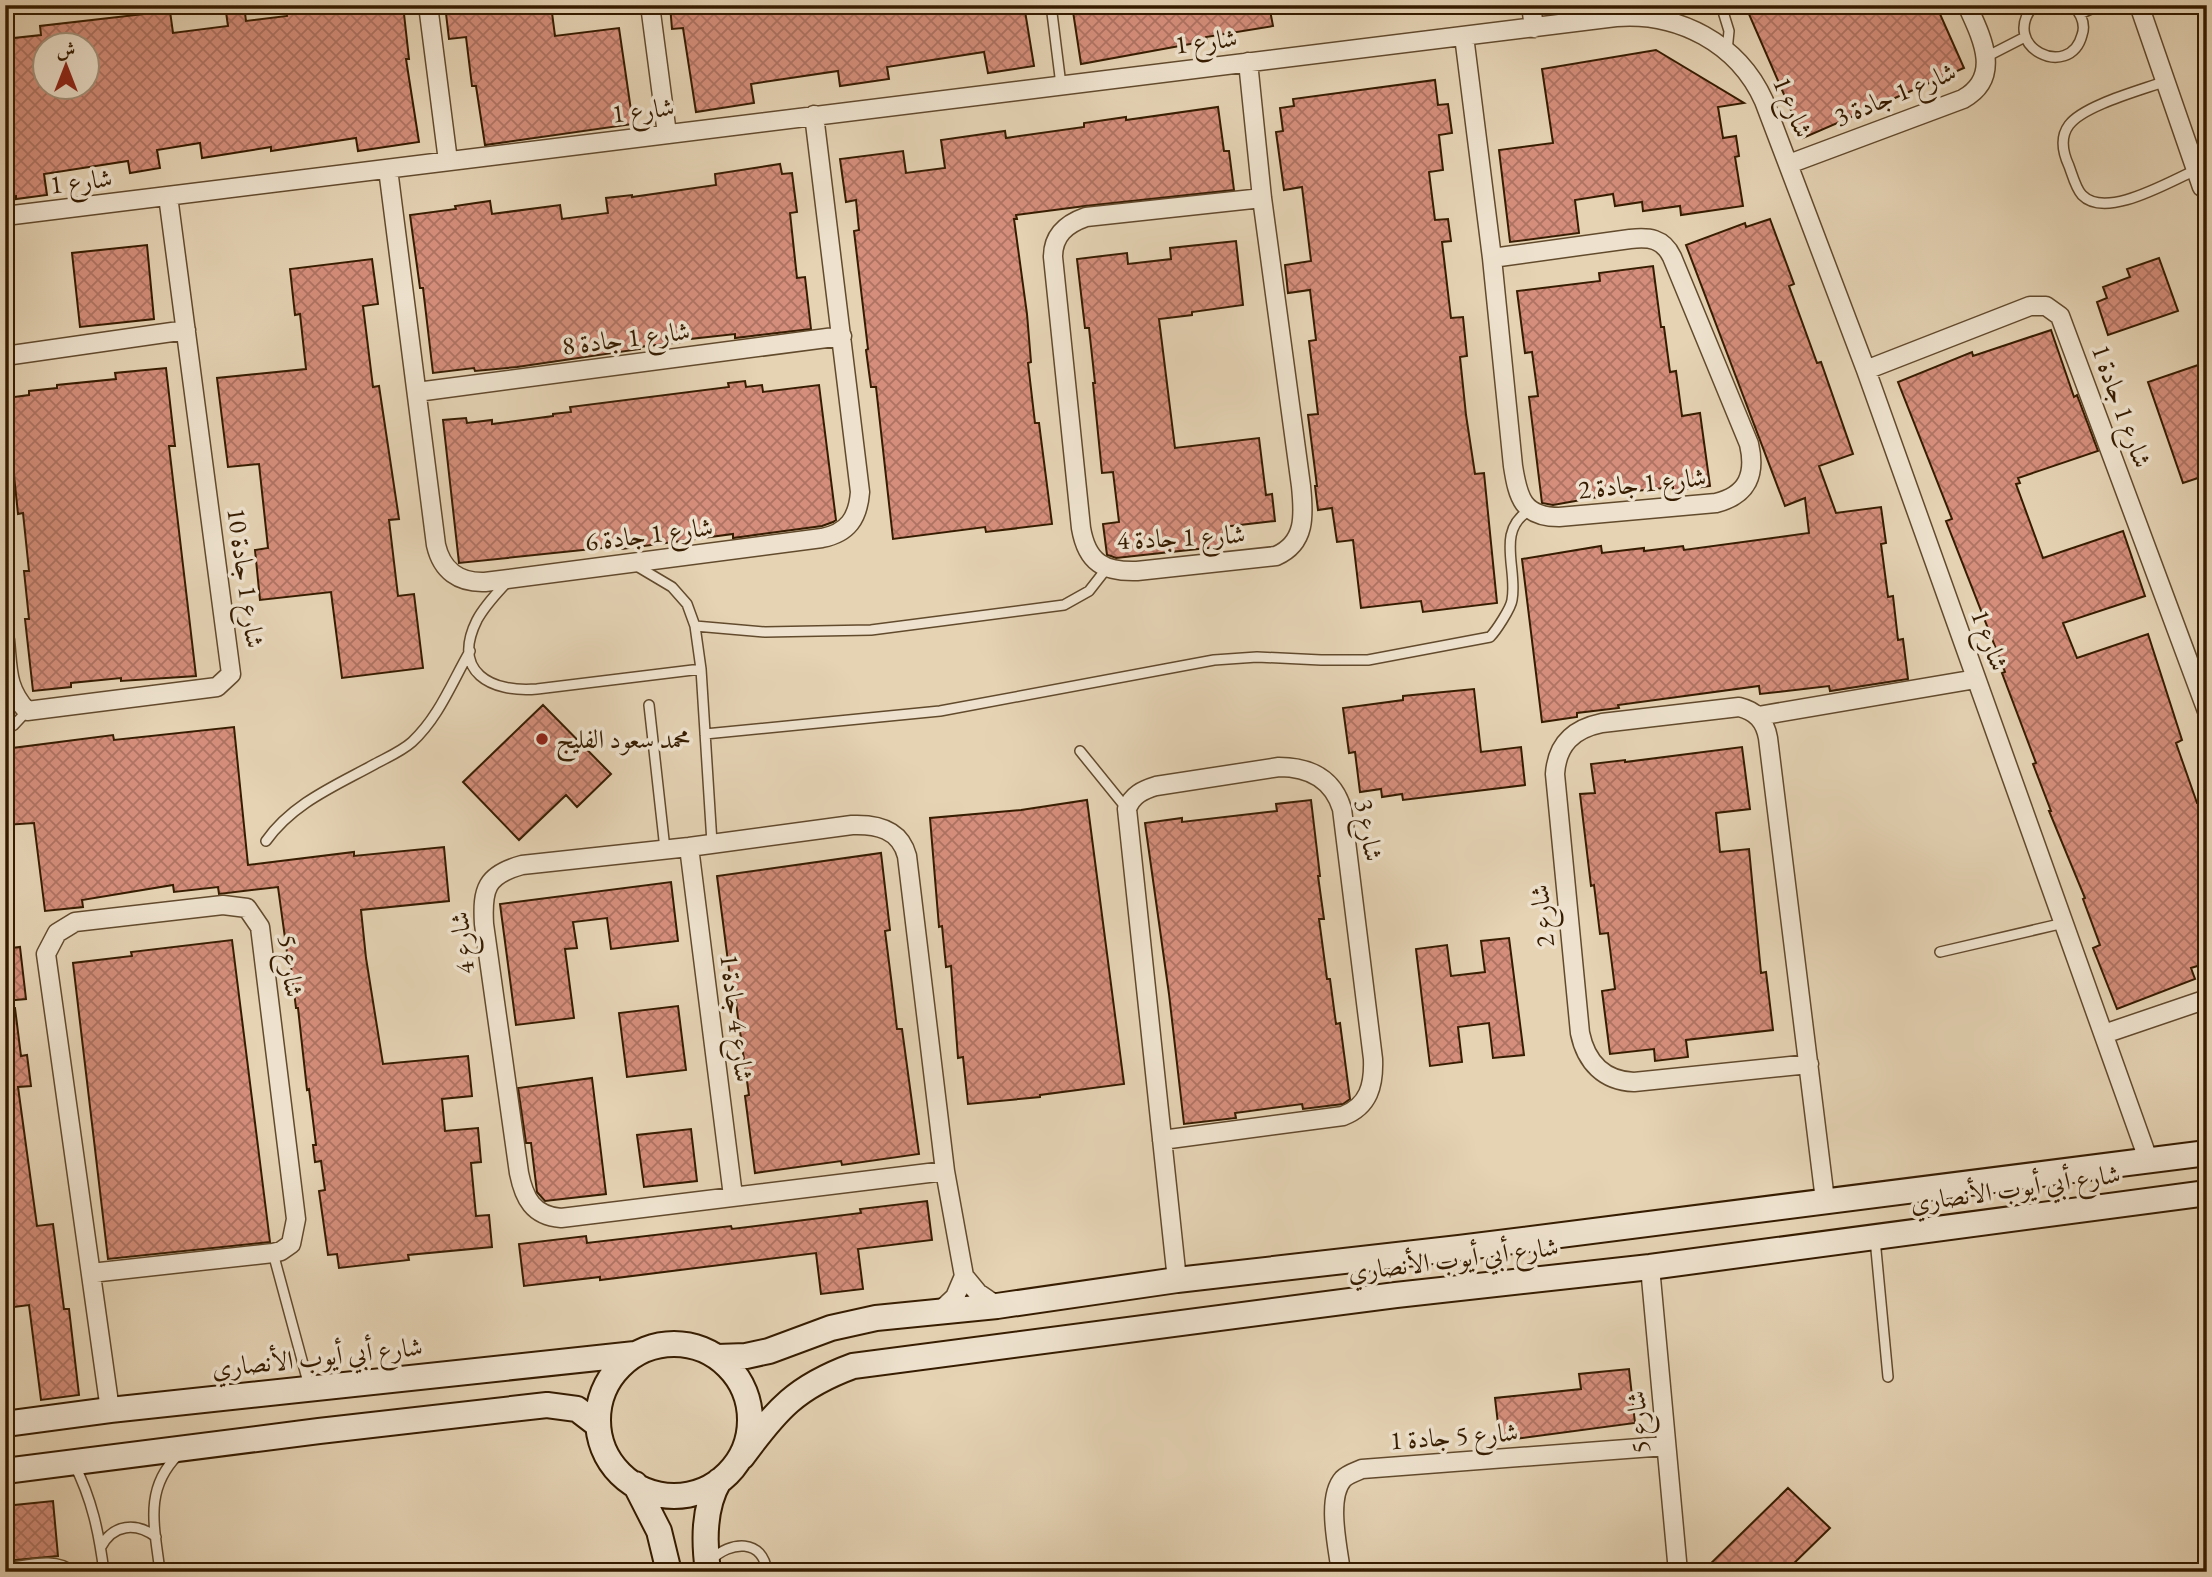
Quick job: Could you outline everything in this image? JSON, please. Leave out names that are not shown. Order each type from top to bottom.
[{"type":"street","points":[[428,5],[448,161]]},
{"type":"street","points":[[650,5],[667,134]]},
{"type":"street","points":[[1531,5],[1534,28]]},
{"type":"street","name":"شارع 1 جادة 3","points":[[1788,164],[1964,99],[1977,89],[1986,68],[1986,57],[1967,5]]},
{"type":"street","points":[[2139,5],[2202,182]]},
{"type":"street","name":"شارع 1","points":[[5,216],[1616,17],[1643,16],[1685,26],[1727,51],[1757,87],[1866,370],[2148,1159]]},
{"type":"street","points":[[1464,36],[1492,258],[1513,466],[1520,496],[1530,510]]},
{"type":"street","name":"شارع 1 جادة 4","points":[[1248,62],[1262,198],[1301,486],[1302,513],[1297,539],[1283,553],[1262,559],[1137,571],[1118,572],[1107,568],[1099,564],[1086,548],[1081,528],[1053,257],[1054,242],[1069,224],[1086,216],[1262,198]]},
{"type":"street","name":"شارع 1 جادة 6","points":[[388,169],[434,536],[441,561],[453,575],[467,582],[485,582],[822,538],[841,533],[848,527],[858,511],[860,492],[814,116]]},
{"type":"street","name":"شارع 1 جادة 10","points":[[27,711],[217,687],[231,674],[168,196]]},
{"type":"street","name":"شارع 1 جادة 2","points":[[1492,258],[1630,239],[1662,242],[1672,257],[1750,449],[1751,465],[1747,482],[1742,490],[1728,500],[1559,517],[1543,517],[1530,510]]},
{"type":"street","name":"شارع 1 جادة 1","points":[[1866,370],[2030,306],[2046,306],[2060,316],[2207,711]]},
{"type":"street","points":[[5,356],[186,330]]},
{"type":"street","name":"شارع 1 جادة 8","points":[[417,392],[842,337]]},
{"type":"street","points":[[5,640],[9,677],[15,697],[27,711]]},
{"type":"street","name":"شارع 2","points":[[1809,1064],[1621,1082],[1607,1077],[1594,1064],[1584,1049],[1580,1033],[1555,774],[1561,747],[1572,734],[1602,723],[1731,708],[1746,709],[1758,716],[1976,679]]},
{"type":"street","points":[[1758,716],[1766,728],[1768,738],[1825,1200]]},
{"type":"street","name":"شارع 3","points":[[1127,808],[1140,792],[1156,786],[1279,767],[1305,770],[1327,781],[1334,789],[1342,809],[1373,1059],[1372,1086],[1362,1105],[1354,1112],[1329,1118],[1162,1140]]},
{"type":"street","points":[[1127,808],[1177,1280]]},
{"type":"street","name":"شارع 4","points":[[945,1171],[561,1218],[540,1214],[527,1200],[519,1174],[484,924],[485,891],[497,874],[522,865],[690,847],[860,824],[886,829],[900,838],[907,856],[945,1171],[964,1276]]},
{"type":"street","name":"شارع 4 جادة 1","points":[[690,847],[733,1196]]},
{"type":"street","name":"شارع 5","points":[[110,1409],[46,954],[57,933],[75,922],[223,905],[247,908],[260,927],[296,1219],[291,1244],[273,1253]]},
{"type":"street","points":[[2104,1034],[2207,999]]},
{"type":"street","name":"شارع أبي أيوب الأنصاري","points":[[717,1357],[746,1356],[769,1351],[846,1323],[2207,1153]]},
{"type":"street","name":"شارع أبي أيوب الأنصاري","points":[[742,1457],[771,1418],[787,1402],[818,1380],[853,1366],[1396,1295],[1650,1267],[2207,1193]]},
{"type":"street","points":[[1460,1248],[1447,1258],[1444,1268],[1452,1283],[1468,1287]]},
{"type":"street","points":[[91,1273],[273,1253]]},
{"type":"street","points":[[1387,1256],[1400,1259],[1410,1275],[1406,1287],[1396,1295]]},
{"type":"street","name":"شارع 5","points":[[1650,1267],[1678,1572]]},
{"type":"street","points":[[939,1312],[955,1297],[964,1276],[978,1293],[997,1306]]},
{"type":"street","points":[[679,1343],[701,1348],[724,1361],[741,1381],[750,1406],[750,1432],[742,1457],[728,1474],[703,1491],[674,1496],[644,1491],[620,1474],[606,1456],[598,1433],[598,1410],[604,1388],[617,1368],[635,1354],[656,1345],[679,1343]]},
{"type":"street","name":"شارع أبي أيوب الأنصاري","points":[[5,1424],[110,1409],[635,1354]]},
{"type":"street","points":[[310,1388],[322,1415],[319,1431]]},
{"type":"street","points":[[5,1471],[547,1405],[577,1409],[598,1424]]},
{"type":"street","name":"شارع 5 جادة 1","points":[[1341,1572],[1334,1497],[1340,1482],[1353,1472],[1362,1469],[1666,1446]]},
{"type":"street","points":[[707,1568],[707,1516],[712,1493],[719,1481]]},
{"type":"street","points":[[635,1484],[659,1531],[669,1572]]},
{"type":"lane","points":[[1051,5],[1061,85]]},
{"type":"lane","points":[[1721,5],[1729,31],[1727,51]]},
{"type":"lane","points":[[2034,5],[2025,20],[2025,37],[2036,51],[2044,56],[2070,53],[2081,39],[2083,22],[2074,5]]},
{"type":"lane","points":[[2080,14],[2100,5]]},
{"type":"lane","points":[[1986,57],[2025,37]]},
{"type":"lane","points":[[2166,81],[2084,112],[2068,126],[2063,142],[2064,155],[2081,195],[2099,204],[2120,203],[2202,182]]},
{"type":"lane","points":[[705,734],[940,711],[1214,660],[1256,657],[1367,660],[1490,637],[1512,604],[1512,530],[1520,517],[1530,510]]},
{"type":"lane","points":[[630,563],[672,587],[687,604],[695,626],[701,669],[712,844]]},
{"type":"lane","points":[[695,626],[765,632],[871,630],[1064,604],[1090,591],[1107,568]]},
{"type":"lane","points":[[509,579],[480,614],[472,633],[470,651],[476,673],[495,686],[521,691],[701,669]]},
{"type":"lane","points":[[266,841],[275,827],[300,805],[414,741],[438,712],[470,651]]},
{"type":"lane","points":[[649,705],[665,849]]},
{"type":"lane","points":[[5,730],[27,711]]},
{"type":"lane","points":[[1080,751],[1127,808]]},
{"type":"lane","points":[[1940,951],[2063,923]]},
{"type":"lane","points":[[1875,1237],[1888,1377]]},
{"type":"lane","points":[[273,1253],[310,1388]]},
{"type":"lane","points":[[160,1572],[152,1509],[166,1469],[186,1448]]},
{"type":"lane","points":[[73,1462],[92,1503],[104,1572]]},
{"type":"lane","points":[[101,1547],[112,1532],[130,1526],[148,1531],[156,1537]]},
{"type":"lane","points":[[707,1568],[724,1549],[742,1546],[759,1553],[767,1572]]},
{"type":"lane","points":[[5,1569],[32,1569],[59,1564],[66,1565],[73,1572]]},
{"type":"building","points":[[225,5],[244,5],[246,21],[287,16],[285,5],[403,5],[409,59],[406,59],[419,142],[358,151],[356,138],[202,158],[200,143],[157,150],[160,168],[130,173],[128,161],[44,174],[47,195],[16,199],[16,196],[5,197],[5,39],[32,36],[32,102],[102,102],[102,32],[41,32],[40,26],[170,11],[173,33],[228,26]]},
{"type":"building","points":[[445,5],[479,5],[480,14],[526,9],[525,5],[551,5],[555,36],[619,28],[633,124],[485,145],[476,86],[472,86],[466,37],[449,39]]},
{"type":"building","points":[[670,5],[1024,5],[1034,66],[988,73],[984,52],[887,67],[889,79],[840,86],[838,71],[751,84],[754,103],[696,112],[683,28],[672,29]]},
{"type":"building","points":[[1072,5],[1269,5],[1273,26],[1206,37],[1207,41],[1081,64]]},
{"type":"building","points":[[1745,5],[1936,5],[1964,68],[1803,138]]},
{"type":"building","points":[[1656,50],[1744,103],[1718,107],[1723,138],[1736,136],[1739,156],[1735,157],[1743,206],[1681,215],[1680,206],[1643,211],[1642,202],[1615,206],[1613,194],[1575,200],[1579,233],[1510,242],[1499,150],[1553,143],[1542,69]]},
{"type":"building","points":[[1435,80],[1438,105],[1448,104],[1452,133],[1439,135],[1443,170],[1429,172],[1435,220],[1448,219],[1451,241],[1442,242],[1451,318],[1463,317],[1467,356],[1460,357],[1466,415],[1475,474],[1484,473],[1497,603],[1423,612],[1421,601],[1361,608],[1353,540],[1337,542],[1332,508],[1318,510],[1308,415],[1318,414],[1309,341],[1316,340],[1310,290],[1288,293],[1285,265],[1311,261],[1302,187],[1284,190],[1276,132],[1283,131],[1280,108],[1294,106],[1293,99]]},
{"type":"building","points":[[1218,107],[1224,151],[1229,151],[1234,190],[1016,215],[1017,219],[1014,219],[1027,314],[1031,362],[1028,363],[1035,423],[1039,423],[1052,524],[986,532],[985,527],[893,539],[876,387],[871,387],[866,350],[854,231],[859,230],[856,200],[846,202],[840,159],[903,151],[906,173],[945,168],[941,140],[1005,131],[1006,138],[1084,127],[1084,123]]},
{"type":"building","points":[[780,164],[782,174],[792,173],[797,212],[790,213],[797,278],[805,277],[811,329],[735,338],[735,334],[681,340],[640,349],[517,367],[433,373],[423,288],[420,288],[410,215],[490,201],[492,214],[560,205],[562,219],[608,213],[606,198],[716,185],[715,174]]},
{"type":"building","points":[[1770,219],[1794,284],[1789,286],[1817,363],[1821,362],[1853,454],[1819,466],[1836,513],[1881,507],[1886,543],[1881,544],[1888,597],[1893,596],[1898,640],[1903,639],[1908,679],[1830,691],[1829,686],[1760,694],[1759,686],[1618,705],[1619,708],[1577,713],[1577,717],[1542,722],[1522,559],[1601,546],[1602,553],[1683,546],[1684,550],[1809,533],[1805,498],[1785,506],[1686,245],[1745,223],[1746,227]]},
{"type":"building","points":[[1236,241],[1243,305],[1159,319],[1175,448],[1259,438],[1266,495],[1272,494],[1275,521],[1223,527],[1225,546],[1116,558],[1107,555],[1103,524],[1119,522],[1113,472],[1102,473],[1089,328],[1085,328],[1077,259],[1127,253],[1128,264],[1171,259],[1170,248]]},
{"type":"building","points":[[147,245],[154,319],[80,327],[72,253]]},
{"type":"building","points":[[2159,258],[2178,311],[2108,335],[2097,302],[2107,298],[2103,287],[2130,277],[2127,269]]},
{"type":"building","points":[[372,259],[378,304],[363,306],[373,387],[379,386],[399,519],[389,520],[398,596],[414,594],[423,668],[342,678],[331,592],[260,600],[255,550],[268,548],[259,464],[228,467],[217,378],[306,369],[300,314],[295,315],[290,269]]},
{"type":"building","points":[[1653,266],[1670,372],[1676,371],[1682,416],[1700,413],[1710,486],[1673,491],[1673,487],[1626,492],[1553,505],[1542,503],[1529,397],[1538,396],[1532,352],[1525,353],[1517,291],[1600,281],[1599,273]]},
{"type":"building","points":[[2051,330],[2074,397],[2077,395],[2098,451],[2018,478],[2020,483],[2016,484],[2043,558],[2123,531],[2145,596],[2063,623],[2077,658],[2148,634],[2182,740],[2176,743],[2197,803],[2203,802],[2207,814],[2207,963],[2191,968],[2195,979],[2117,1009],[2093,948],[2100,945],[2083,899],[2085,898],[2049,811],[2033,764],[2036,763],[2002,673],[2005,672],[1946,521],[1952,519],[1898,382],[1972,352],[1973,356]]},
{"type":"building","points":[[2207,362],[2207,475],[2183,483],[2148,382]]},
{"type":"building","points":[[166,368],[175,446],[169,446],[196,676],[121,681],[121,678],[71,683],[71,687],[33,691],[25,619],[29,619],[24,571],[29,571],[23,513],[18,514],[6,398],[29,395],[29,391],[57,388],[57,385],[116,379],[115,373]]},
{"type":"building","points":[[745,381],[746,387],[762,385],[763,392],[819,385],[836,520],[833,522],[822,526],[733,538],[733,534],[622,549],[621,546],[459,563],[443,420],[466,418],[467,423],[492,420],[492,424],[553,416],[571,412],[570,407],[729,387],[728,383]]},
{"type":"building","points":[[1474,689],[1481,752],[1521,747],[1525,785],[1403,800],[1402,794],[1382,797],[1381,789],[1360,792],[1355,752],[1349,753],[1343,708],[1403,700],[1403,696]]},
{"type":"building","name":"محمد سعود الفليج","points":[[543,705],[611,774],[577,807],[566,795],[519,840],[463,782]]},
{"type":"building","points":[[234,727],[248,865],[354,852],[354,856],[444,847],[449,901],[361,910],[366,958],[383,1064],[468,1056],[472,1096],[442,1099],[445,1131],[478,1128],[481,1162],[471,1163],[476,1216],[489,1215],[492,1247],[408,1255],[409,1260],[339,1268],[337,1254],[328,1255],[319,1191],[325,1190],[321,1161],[315,1162],[313,1145],[316,1145],[309,1089],[307,1090],[298,1008],[289,967],[278,887],[219,894],[218,887],[174,892],[173,885],[82,900],[83,907],[45,911],[34,823],[5,825],[5,749],[113,735],[114,740]]},
{"type":"building","points":[[1742,747],[1750,809],[1716,813],[1720,852],[1749,849],[1761,973],[1766,972],[1773,1030],[1686,1040],[1688,1057],[1655,1061],[1654,1049],[1610,1054],[1602,991],[1615,989],[1608,933],[1600,934],[1594,885],[1591,886],[1580,794],[1595,793],[1591,764]]},
{"type":"building","points":[[1087,800],[1124,1084],[1040,1097],[968,1104],[963,1057],[958,1058],[951,966],[946,967],[942,926],[939,927],[930,818],[1021,810]]},
{"type":"building","points":[[1311,800],[1324,919],[1319,919],[1336,1024],[1340,1023],[1350,1099],[1343,1104],[1303,1109],[1302,1104],[1235,1113],[1236,1118],[1184,1124],[1145,823],[1182,818],[1182,822],[1277,811],[1276,804]]},
{"type":"building","points":[[881,853],[890,930],[885,931],[897,1029],[902,1029],[919,1154],[755,1173],[745,1096],[749,1095],[735,996],[728,997],[726,977],[730,977],[717,876]]},
{"type":"building","points":[[671,882],[678,941],[611,949],[607,918],[573,922],[577,948],[565,949],[574,1018],[516,1025],[500,904]]},
{"type":"building","points":[[1509,938],[1524,1055],[1493,1058],[1489,1023],[1458,1027],[1462,1062],[1430,1066],[1416,949],[1447,945],[1451,976],[1485,972],[1481,941]]},
{"type":"building","points":[[232,940],[270,1242],[108,1259],[73,963],[132,956],[131,952]]},
{"type":"building","points":[[20,947],[26,999],[5,1001],[5,949]]},
{"type":"building","points":[[678,1006],[686,1070],[627,1077],[619,1013]]},
{"type":"building","points":[[15,1008],[21,1056],[27,1055],[31,1086],[18,1087],[37,1226],[53,1224],[64,1309],[69,1309],[79,1395],[41,1400],[29,1305],[5,1308],[5,1009]]},
{"type":"building","points":[[592,1078],[606,1194],[545,1201],[537,1192],[531,1143],[526,1143],[518,1088]]},
{"type":"building","points":[[691,1129],[697,1181],[644,1187],[637,1135]]},
{"type":"building","points":[[927,1201],[932,1240],[858,1249],[863,1289],[821,1294],[816,1253],[600,1280],[600,1277],[524,1286],[519,1244],[586,1236],[587,1243],[731,1226],[732,1229],[861,1213],[860,1209]]},
{"type":"building","points":[[1629,1369],[1635,1423],[1500,1441],[1495,1398],[1581,1389],[1579,1374]]},
{"type":"building","points":[[1788,1488],[1830,1528],[1785,1572],[1702,1572]]},
{"type":"building","points":[[53,1501],[58,1556],[5,1561],[5,1506]]},
{"type":"place","name":"محمد سعود الفليج","points":[[542,739]]}]
